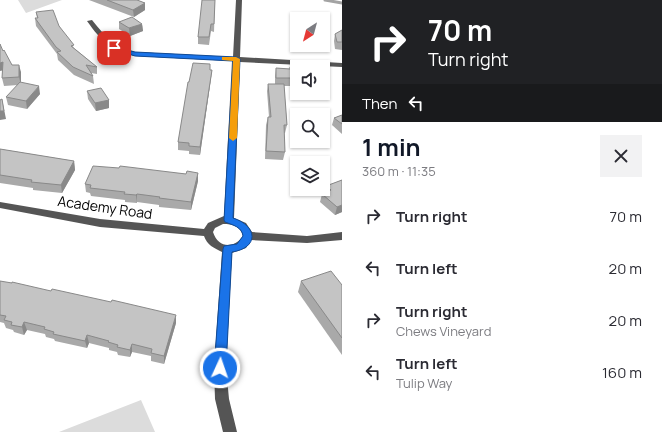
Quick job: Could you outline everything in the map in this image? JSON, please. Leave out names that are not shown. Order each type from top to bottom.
[{"type":"street","points":[[229,220],[239,0]]},
{"type":"street","points":[[90,21],[108,43],[124,52],[135,54],[342,65]]},
{"type":"street","name":"Academy Road","points":[[0,206],[100,223],[208,233]]},
{"type":"street","points":[[222,220],[229,220],[240,224],[247,232],[247,240],[239,247],[227,249],[221,248],[211,242],[208,233],[212,224],[222,220]]},
{"type":"street","points":[[248,236],[305,239],[326,239],[342,236]]},
{"type":"street","points":[[227,249],[220,368],[222,399],[230,432]]},
{"type":"shaded area","points":[[18,0],[62,0],[26,13]]},
{"type":"shaded area","points":[[141,400],[155,432],[59,432]]},
{"type":"building","points":[[107,0],[137,0],[145,3],[133,10]]},
{"type":"building","points":[[202,0],[215,0],[214,24],[211,24],[209,37],[198,37]]},
{"type":"building","points":[[53,10],[59,26],[74,45],[71,46],[97,67],[86,65],[93,76],[73,67],[57,52],[61,51],[56,47],[35,18],[38,18],[36,12]]},
{"type":"building","points":[[132,17],[142,24],[129,28],[119,22]]},
{"type":"building","points":[[342,30],[342,42],[337,42],[335,34]]},
{"type":"building","points":[[0,44],[12,65],[19,65],[19,77],[2,78],[3,62],[0,63]]},
{"type":"building","points":[[193,63],[210,64],[210,70],[212,70],[200,147],[189,146],[189,143],[178,142],[188,82]]},
{"type":"building","points":[[276,68],[290,69],[290,78],[276,78]]},
{"type":"building","points":[[20,82],[39,86],[26,101],[6,97]]},
{"type":"building","points":[[268,84],[284,84],[287,125],[284,125],[285,152],[266,151],[268,117],[271,117]]},
{"type":"building","points":[[101,88],[109,100],[95,103],[87,91]]},
{"type":"building","points":[[2,99],[4,111],[0,111],[0,100]]},
{"type":"building","points":[[342,115],[342,124],[334,118]]},
{"type":"building","points":[[0,149],[74,161],[61,185],[31,182],[32,180],[0,175]]},
{"type":"building","points":[[93,166],[119,168],[120,166],[186,174],[187,171],[198,173],[191,202],[137,194],[124,194],[125,192],[90,188],[91,185],[85,184]]},
{"type":"building","points":[[342,180],[342,205],[337,207],[324,196],[330,196],[330,184]]},
{"type":"building","points":[[331,271],[342,285],[342,338],[301,281]]},
{"type":"building","points":[[0,281],[12,282],[51,291],[52,289],[111,302],[112,300],[176,315],[164,356],[151,353],[152,349],[132,344],[130,350],[117,347],[118,345],[108,342],[109,341],[87,335],[85,341],[53,334],[54,332],[44,329],[45,327],[24,322],[22,327],[11,325],[12,322],[4,320],[6,316],[0,315]]},
{"type":"waterway","points":[[325,0],[342,3]]},
{"type":"slow traffic","points":[[224,58],[236,59],[233,138]]},
{"type":"route","points":[[114,48],[135,54],[236,59],[229,220],[235,221],[245,227],[248,236],[244,244],[234,249],[227,249],[220,368]]}]
